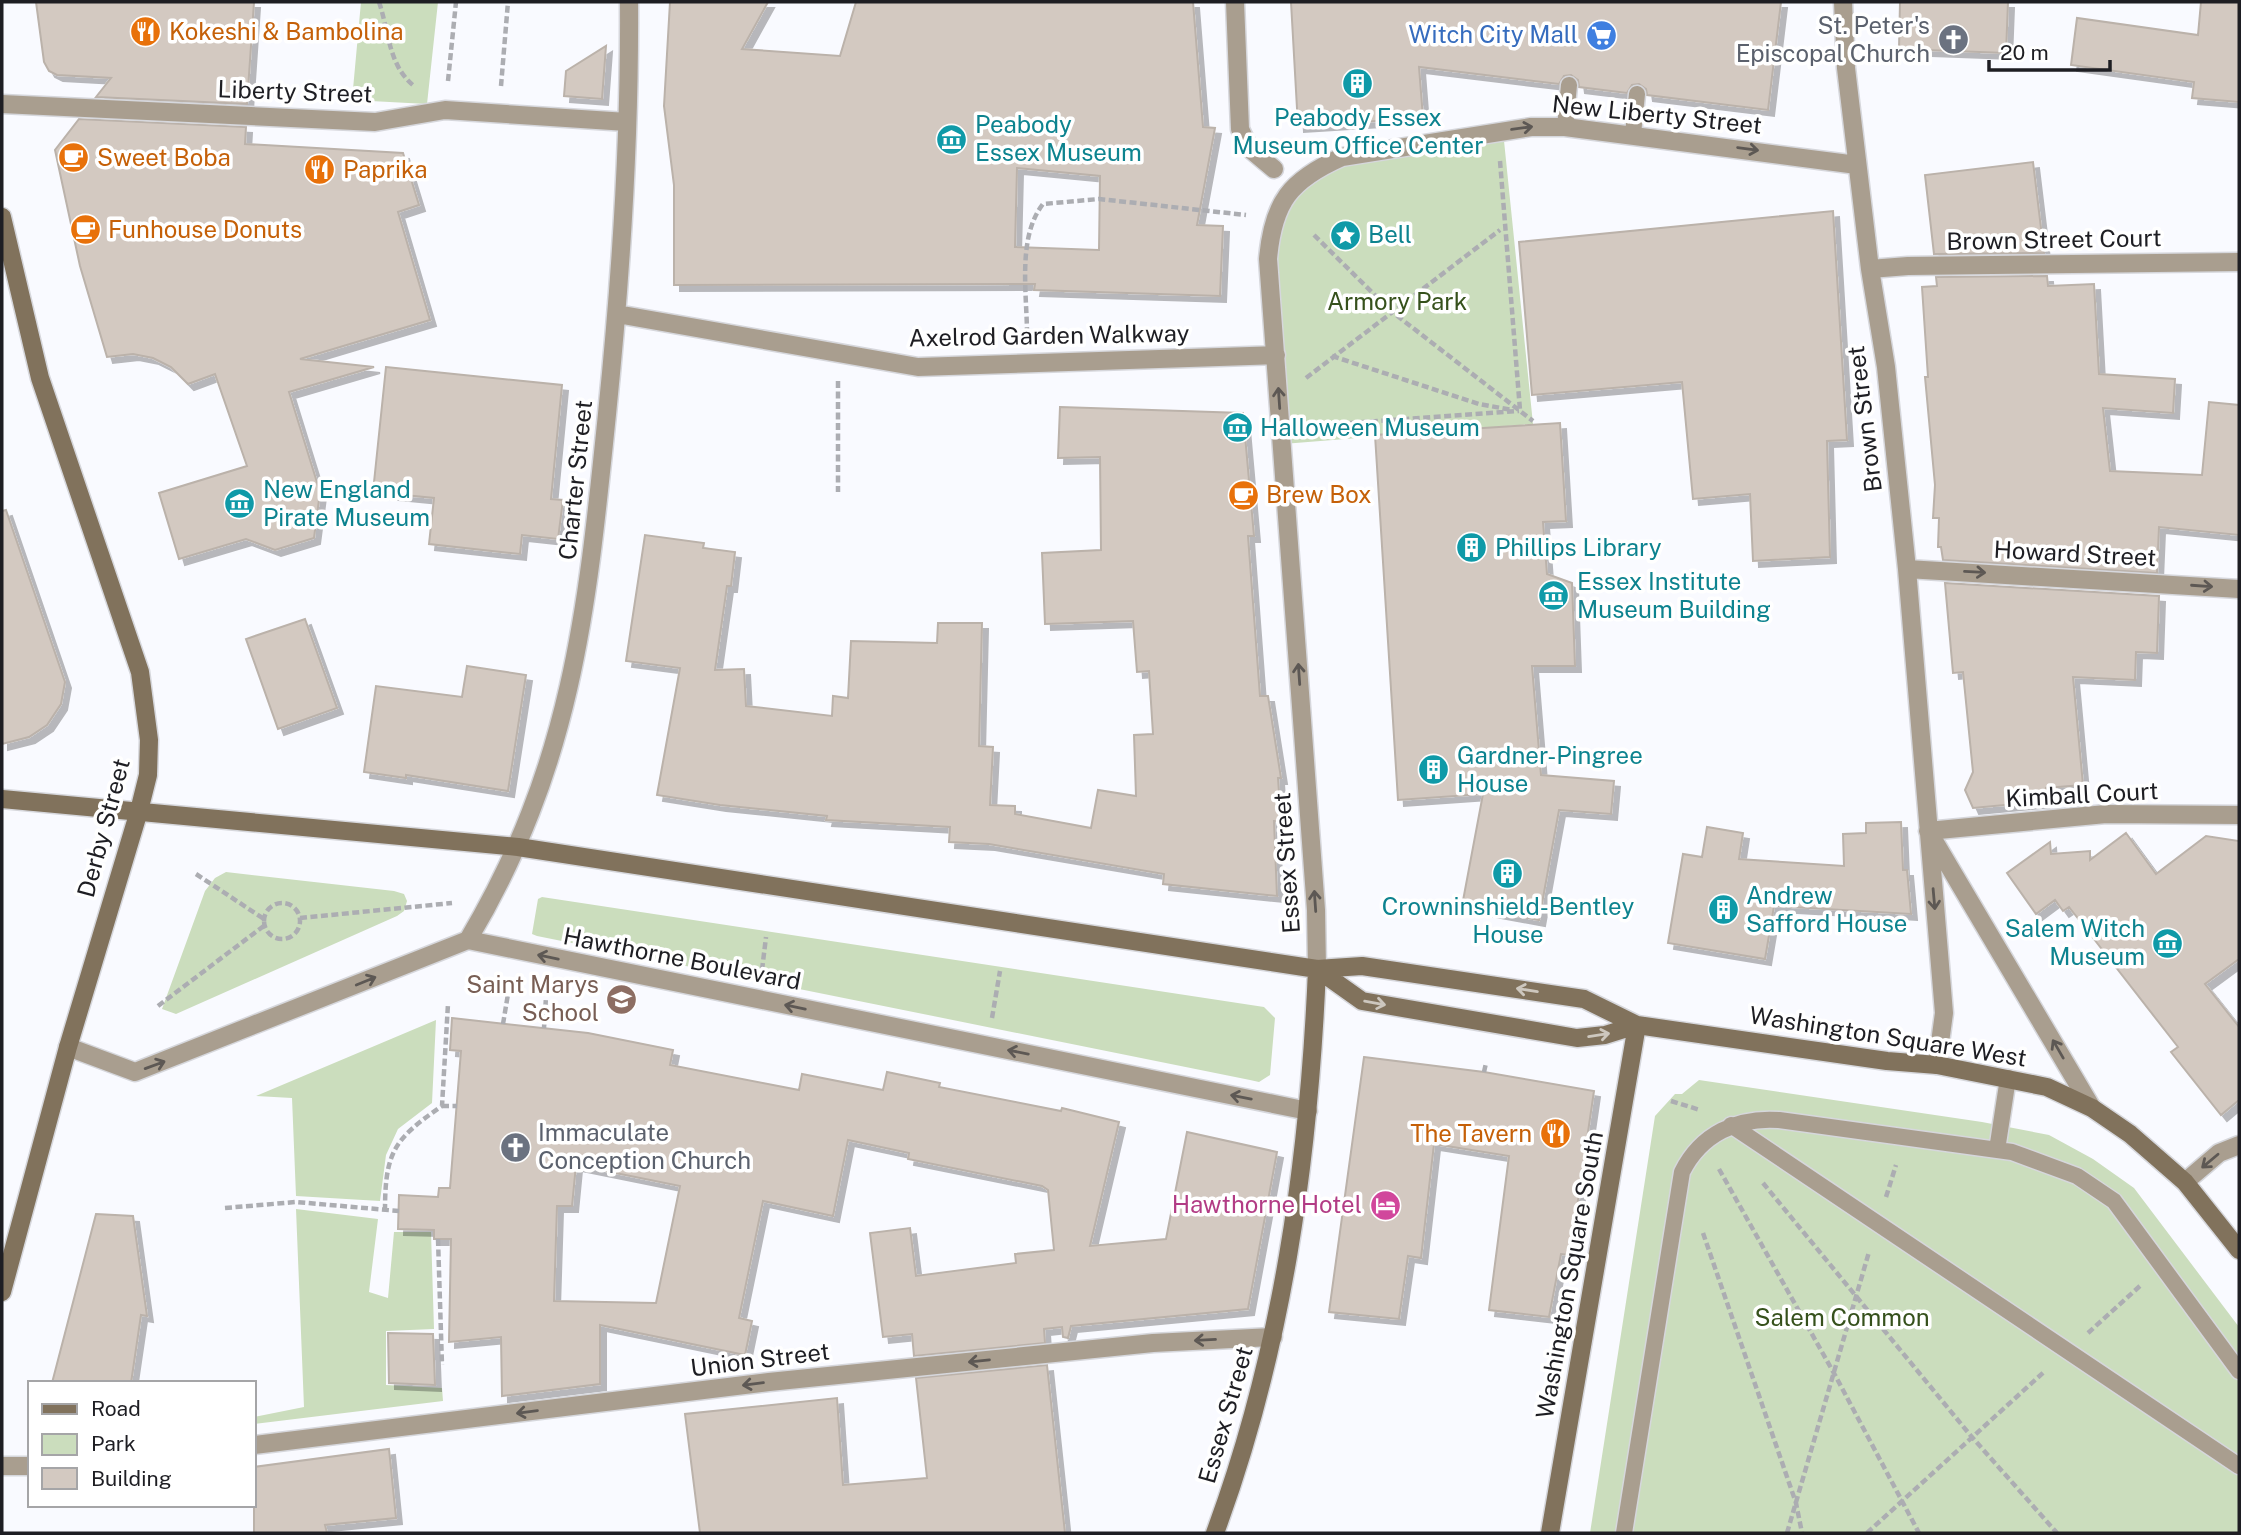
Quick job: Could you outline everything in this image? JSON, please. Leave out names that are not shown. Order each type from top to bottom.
[{"type":"main road","name":"Derby Street","points":[[2,217],[40,379],[139,672],[149,740],[148,775],[139,811],[6,1262],[2,1292]]},
{"type":"main road","points":[[2,799],[518,847],[1317,969]]},
{"type":"main road","name":"Washington Square West","points":[[1317,969],[1362,966],[1584,999],[1637,1025],[1887,1061],[1937,1065],[2008,1077],[2047,1087],[2092,1108],[2130,1134],[2185,1182],[2239,1250]]},
{"type":"main road","name":"Washington Square West","points":[[1317,969],[1362,1001],[1389,1006],[1577,1038],[1605,1035],[1637,1025]]},
{"type":"main road","name":"Essex Street","points":[[1215,1533],[1244,1453],[1273,1337],[1296,1214],[1308,1111],[1317,969]]},
{"type":"main road","name":"Washington Square South","points":[[1550,1533],[1637,1025]]},
{"type":"street","name":"Charter Street","points":[[468,940],[518,847],[544,782],[565,710],[580,640],[591,570],[617,314],[629,2]]},
{"type":"street","points":[[1235,2],[1240,129],[1249,148],[1274,169]]},
{"type":"street","name":"Brown Street","points":[[1843,2],[1846,68],[1870,269],[1886,367],[1907,569],[1944,1013],[1937,1065]]},
{"type":"street","name":"Liberty Street","points":[[2,104],[375,122],[438,111],[626,122]]},
{"type":"street","name":"New Liberty Street","points":[[1293,186],[1313,170],[1342,157],[1531,127],[1565,127],[1633,134],[1857,165]]},
{"type":"street","name":"Essex Street","points":[[1293,186],[1275,219],[1268,259],[1316,910],[1317,969]]},
{"type":"street","name":"Brown Street Court","points":[[1870,269],[1908,266],[2239,262]]},
{"type":"street","name":"Axelrod Garden Walkway","points":[[617,314],[918,367],[1276,355]]},
{"type":"street","name":"Howard Street","points":[[1907,569],[2239,589]]},
{"type":"street","name":"Kimball Court","points":[[1928,831],[2106,814],[2239,815]]},
{"type":"street","name":"Brown Street","points":[[1928,831],[2092,1108]]},
{"type":"street","points":[[68,1047],[135,1072],[468,940]]},
{"type":"street","name":"Hawthorne Boulevard","points":[[468,940],[1308,1111]]},
{"type":"street","points":[[2185,1182],[2219,1153],[2239,1145]]},
{"type":"street","name":"Union Street","points":[[256,1445],[769,1382],[1153,1343],[1273,1337]]},
{"type":"street","points":[[2,1466],[28,1466]]},
{"type":"lane","points":[[1565,127],[1569,86]]},
{"type":"lane","points":[[1633,134],[1637,94]]},
{"type":"lane","points":[[1997,1150],[2008,1077]]},
{"type":"lane","points":[[1624,1533],[1682,1172],[1691,1154],[1731,1125],[1759,1118],[2012,1152],[2077,1176],[2114,1201],[2239,1371]]},
{"type":"lane","points":[[1731,1125],[2239,1466]]},
{"type":"path","points":[[379,2],[384,30],[396,63],[438,111]]},
{"type":"path","points":[[438,111],[456,2]]},
{"type":"path","points":[[499,115],[508,2]]},
{"type":"path","points":[[1498,133],[1520,411]]},
{"type":"path","points":[[1026,362],[1027,251],[1033,221],[1043,204],[1099,199],[1275,219]]},
{"type":"path","points":[[1279,400],[1332,356],[1500,230]]},
{"type":"path","points":[[1314,235],[1391,311],[1533,421]]},
{"type":"path","points":[[838,353],[838,492]]},
{"type":"path","points":[[1332,356],[1479,404],[1520,411]]},
{"type":"path","points":[[1281,428],[1520,411]]},
{"type":"path","points":[[158,1006],[264,922],[269,908],[280,903],[292,905],[300,918],[297,932],[287,939],[275,938],[264,922],[196,874]]},
{"type":"path","points":[[300,918],[452,903]]},
{"type":"path","points":[[987,1046],[1000,971]]},
{"type":"path","points":[[503,1024],[508,994]]},
{"type":"path","points":[[544,1028],[546,997]]},
{"type":"path","points":[[442,1106],[448,1004]]},
{"type":"path","points":[[1484,1072],[1486,1063]]},
{"type":"path","points":[[1671,1101],[1694,1107]]},
{"type":"path","points":[[385,1211],[390,1156],[403,1136],[442,1106],[457,1106]]},
{"type":"path","points":[[1787,1533],[1835,1375],[1854,1297],[1905,1139]]},
{"type":"path","points":[[1704,1142],[1835,1375],[1919,1533]]},
{"type":"path","points":[[1759,1179],[1970,1436],[2057,1533]]},
{"type":"path","points":[[225,1208],[296,1202],[399,1211]]},
{"type":"path","points":[[1700,1223],[1796,1503],[1802,1533]]},
{"type":"path","points":[[438,1238],[442,1365]]},
{"type":"path","points":[[1867,1533],[1970,1436],[2162,1266]]},
{"type":"green space","points":[[361,2],[438,2],[427,104],[352,100]]},
{"type":"green space","name":"Armory Park","points":[[1503,131],[1533,424],[1283,444],[1271,230],[1313,170]]},
{"type":"green space","points":[[226,872],[394,891],[404,894],[407,901],[404,911],[397,916],[176,1014],[162,1009],[205,891],[215,878]]},
{"type":"green space","points":[[542,897],[1264,1007],[1275,1018],[1270,1075],[1259,1082],[537,936],[532,934],[538,899]]},
{"type":"green space","points":[[436,1020],[432,1103],[398,1129],[386,1155],[380,1201],[296,1196],[292,1098],[256,1096]]},
{"type":"green space","name":"Salem Common","points":[[1699,1080],[1982,1122],[2049,1135],[2093,1159],[2134,1188],[2239,1327],[2239,1533],[1590,1533],[1655,1116],[1675,1094],[1682,1094]]},
{"type":"green space","points":[[296,1209],[378,1219],[369,1292],[388,1298],[394,1232],[431,1232],[434,1329],[386,1331],[386,1385],[442,1388],[443,1401],[256,1424],[256,1417],[304,1407]]},
{"type":"building","name":"Kokeshi & Bambolina","points":[[36,2],[254,2],[247,104],[96,97],[111,78],[57,75],[49,71],[44,62]]},
{"type":"building","name":"Peabody Essex Museum","points":[[670,2],[768,2],[742,49],[840,56],[856,2],[1193,2],[1203,127],[1215,128],[1197,225],[1223,226],[1220,296],[1034,290],[1035,284],[674,285],[674,185],[664,106]],"holes":[[[1017,168],[1100,176],[1099,250],[1015,247]]]},
{"type":"building","name":"Witch City Mall","points":[[1291,2],[1781,2],[1768,110],[1647,95],[1646,89],[1639,84],[1632,85],[1627,93],[1579,87],[1578,80],[1571,75],[1564,76],[1559,84],[1419,67],[1423,118],[1298,126]]},
{"type":"building","name":"St. Peter's Episcopal Church","points":[[1900,2],[2008,2],[2006,53],[1899,49]]},
{"type":"building","points":[[2201,2],[2239,2],[2239,102],[2192,98],[2194,82],[2071,65],[2077,18],[2198,35]]},
{"type":"building","points":[[606,46],[602,99],[564,96],[566,71]]},
{"type":"building","points":[[79,119],[246,127],[245,144],[403,153],[419,205],[398,212],[430,320],[300,359],[374,367],[289,392],[320,492],[314,538],[275,550],[246,539],[179,559],[159,493],[247,466],[215,374],[188,384],[171,367],[153,358],[133,354],[107,357],[80,266],[55,150]]},
{"type":"building","points":[[2033,162],[2044,253],[1934,254],[1925,175]]},
{"type":"building","points":[[1833,211],[1847,440],[1827,441],[1830,557],[1753,561],[1750,494],[1693,499],[1682,382],[1532,395],[1519,242]]},
{"type":"building","points":[[2047,276],[2048,286],[2094,284],[2099,374],[2175,379],[2173,413],[2103,408],[2110,471],[2202,475],[2209,402],[2239,405],[2239,535],[2159,527],[2157,573],[1943,560],[1941,547],[1938,547],[1939,518],[1933,518],[1935,485],[1925,377],[1928,377],[1922,287],[1937,286],[1936,277]]},
{"type":"building","points":[[386,367],[562,385],[551,499],[563,500],[558,539],[522,535],[520,554],[429,544],[434,498],[373,492]]},
{"type":"building","points":[[1060,407],[1243,413],[1254,536],[1248,536],[1260,696],[1268,696],[1281,778],[1278,778],[1281,821],[1274,821],[1277,896],[1163,884],[1164,874],[989,844],[949,842],[950,827],[826,820],[827,816],[720,805],[657,795],[680,668],[626,661],[645,535],[704,543],[703,548],[735,552],[731,586],[727,586],[715,670],[744,669],[746,706],[832,716],[833,696],[848,698],[851,641],[937,643],[938,623],[982,623],[979,746],[993,747],[990,805],[1015,806],[1015,814],[1091,828],[1098,790],[1136,796],[1134,735],[1153,734],[1149,671],[1137,672],[1133,621],[1045,624],[1042,553],[1101,550],[1100,457],[1058,458]]},
{"type":"building","points":[[1560,423],[1566,521],[1543,522],[1547,574],[1572,583],[1575,666],[1532,666],[1541,775],[1614,781],[1611,814],[1559,810],[1539,920],[1462,906],[1483,794],[1398,800],[1375,435]]},
{"type":"building","points":[[6,510],[65,682],[61,704],[47,725],[29,737],[2,744],[2,511]]},
{"type":"building","points":[[1945,583],[2159,596],[2157,653],[2136,652],[2135,680],[2073,677],[2083,785],[2046,788],[2047,801],[1973,808],[1965,790],[1973,772],[1963,672],[1953,673]]},
{"type":"building","points":[[305,619],[337,708],[278,729],[246,639]]},
{"type":"building","points":[[467,666],[526,675],[508,791],[406,775],[406,778],[364,772],[376,686],[462,697]]},
{"type":"building","points":[[1901,822],[1903,870],[1907,870],[1911,914],[1774,906],[1765,959],[1668,943],[1683,854],[1702,857],[1707,827],[1743,833],[1739,859],[1844,866],[1843,834],[1866,833],[1866,823]]},
{"type":"building","points":[[2126,833],[2156,874],[2206,836],[2239,841],[2239,959],[2205,984],[2239,1027],[2239,1100],[2221,1115],[2171,1052],[2178,1047],[2069,907],[2063,911],[2055,900],[2036,914],[2007,873],[2050,842],[2051,854],[2090,851],[2090,860]]},
{"type":"building","points":[[452,1018],[588,1033],[673,1050],[670,1065],[799,1090],[802,1074],[883,1090],[887,1072],[940,1083],[939,1087],[1061,1111],[1062,1108],[1119,1122],[1090,1246],[1166,1239],[1187,1132],[1277,1152],[1248,1309],[1071,1326],[1068,1338],[1063,1337],[1062,1327],[1044,1329],[1045,1343],[914,1356],[912,1334],[883,1337],[870,1233],[910,1228],[916,1276],[1016,1263],[1015,1254],[1054,1250],[1048,1190],[1042,1186],[908,1159],[909,1153],[848,1140],[833,1216],[763,1201],[739,1318],[752,1321],[745,1355],[600,1325],[600,1384],[502,1396],[501,1337],[449,1342],[451,1239],[434,1239],[434,1230],[398,1229],[399,1195],[438,1197],[439,1188],[450,1188],[461,1051],[450,1050]],"holes":[[[576,1165],[680,1186],[656,1303],[554,1301],[557,1206],[572,1206]]]},
{"type":"building","name":"Hawthorne Hotel","points":[[1364,1057],[1484,1072],[1594,1091],[1570,1255],[1561,1254],[1549,1317],[1489,1310],[1509,1156],[1434,1144],[1421,1258],[1408,1256],[1399,1319],[1329,1312]]},
{"type":"building","points":[[96,1214],[133,1216],[147,1316],[141,1315],[131,1381],[53,1381]]},
{"type":"building","points":[[388,1333],[433,1334],[435,1385],[389,1383]]},
{"type":"building","points":[[1047,1365],[1065,1533],[700,1533],[685,1414],[837,1398],[843,1485],[927,1478],[916,1378]]},
{"type":"building","points":[[389,1449],[396,1518],[325,1525],[327,1533],[254,1533],[256,1467]]},
{"type":"place","name":"Kokeshi & Bambolina","points":[[146,32]]},
{"type":"place","name":"Witch City Mall","points":[[1601,35]]},
{"type":"place","name":"St. Peter's Episcopal Church","points":[[1953,40]]},
{"type":"place","name":"Peabody Essex Museum Office Center","points":[[1358,84]]},
{"type":"place","name":"Peabody Essex Museum","points":[[952,139]]},
{"type":"place","name":"Sweet Boba","points":[[74,158]]},
{"type":"place","name":"Paprika","points":[[320,170]]},
{"type":"place","name":"Funhouse Donuts","points":[[85,230]]},
{"type":"place","name":"Bell","points":[[1345,235]]},
{"type":"place","name":"Halloween Museum","points":[[1237,428]]},
{"type":"place","name":"Brew Box","points":[[1243,495]]},
{"type":"place","name":"New England Pirate Museum","points":[[240,504]]},
{"type":"place","name":"Phillips Library","points":[[1472,548]]},
{"type":"place","name":"Essex Institute Museum Building","points":[[1554,596]]},
{"type":"place","name":"Gardner-Pingree House","points":[[1434,770]]},
{"type":"place","name":"Crowninshield-Bentley House","points":[[1508,873]]},
{"type":"place","name":"Andrew Safford House","points":[[1723,910]]},
{"type":"place","name":"Salem Witch Museum","points":[[2168,943]]},
{"type":"place","name":"Saint Marys School","points":[[622,999]]},
{"type":"place","name":"The Tavern","points":[[1555,1134]]},
{"type":"place","name":"Immaculate Conception Church","points":[[515,1147]]},
{"type":"place","name":"Hawthorne Hotel","points":[[1385,1205]]}]
